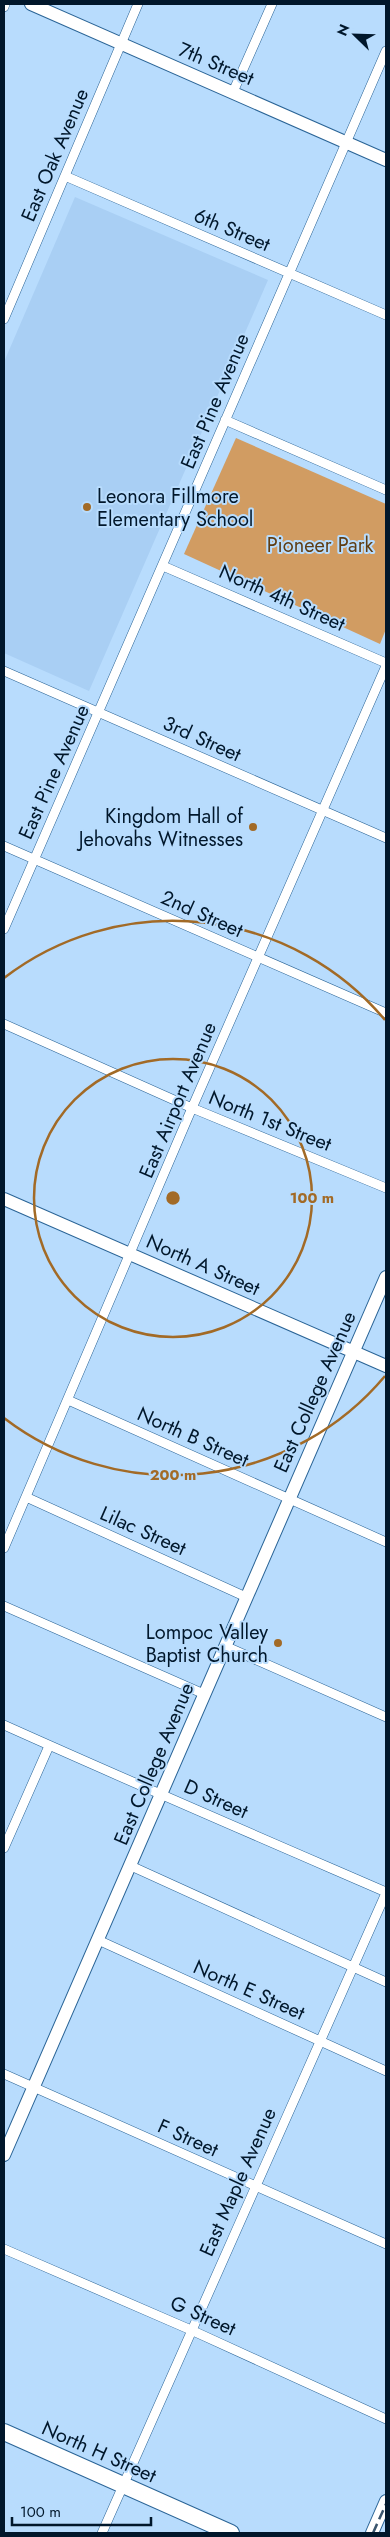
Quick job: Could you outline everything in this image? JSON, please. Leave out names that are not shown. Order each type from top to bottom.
[{"type":"highway","name":"North H Street","points":[[4,2432],[232,2533]]},
{"type":"street","name":"7th Street","points":[[30,4],[386,160]]},
{"type":"street","name":"East Oak Avenue","points":[[4,319],[138,4]]},
{"type":"street","points":[[233,92],[272,4]]},
{"type":"street","name":"East Pine Avenue","points":[[4,929],[386,52]]},
{"type":"street","name":"6th Street","points":[[65,176],[386,315]]},
{"type":"street","points":[[225,420],[386,490]]},
{"type":"street","name":"North 4th Street","points":[[163,566],[386,664]]},
{"type":"street","name":"East Airport Avenue","points":[[4,1548],[192,1108],[324,811],[386,664]]},
{"type":"street","name":"3rd Street","points":[[4,671],[386,838]]},
{"type":"street","name":"2nd Street","points":[[4,846],[386,1014]]},
{"type":"street","name":"North 1st Street","points":[[4,1024],[192,1108],[386,1188]]},
{"type":"street","name":"North A Street","points":[[4,1199],[386,1366]]},
{"type":"street","name":"East College Avenue","points":[[4,2155],[386,1277]]},
{"type":"street","name":"North B Street","points":[[68,1400],[386,1542]]},
{"type":"street","name":"Lilac Street","points":[[26,1497],[246,1596]]},
{"type":"street","points":[[4,1606],[204,1694]]},
{"type":"street","points":[[225,1646],[386,1717]]},
{"type":"street","name":"D Street","points":[[4,1725],[100,1770],[162,1794],[386,1893]]},
{"type":"street","points":[[4,1848],[49,1746]]},
{"type":"street","points":[[131,1866],[386,1982]]},
{"type":"street","name":"East Maple Avenue","points":[[102,2533],[386,1893]]},
{"type":"street","name":"North E Street","points":[[98,1940],[386,2071]]},
{"type":"street","name":"F Street","points":[[4,2074],[386,2244]]},
{"type":"street","name":"G Street","points":[[4,2249],[191,2330],[386,2419]]},
{"type":"street","points":[[372,2533],[386,2501]]},
{"type":"shaded area","name":"Leonora Fillmore Elementary School","points":[[75,197],[268,280],[89,691],[4,653],[4,362]]},
{"type":"green space","name":"Pioneer Park","points":[[236,438],[386,504],[386,629],[380,644],[184,554]]},
{"type":"railway","points":[[373,2533],[386,2504]]},
{"type":"place","name":"Leonora Fillmore Elementary School","points":[[87,507]]},
{"type":"place","name":"Kingdom Hall of Jehovahs Witnesses","points":[[253,827]]},
{"type":"place","name":"Lompoc Valley Baptist Church","points":[[278,1643]]}]
